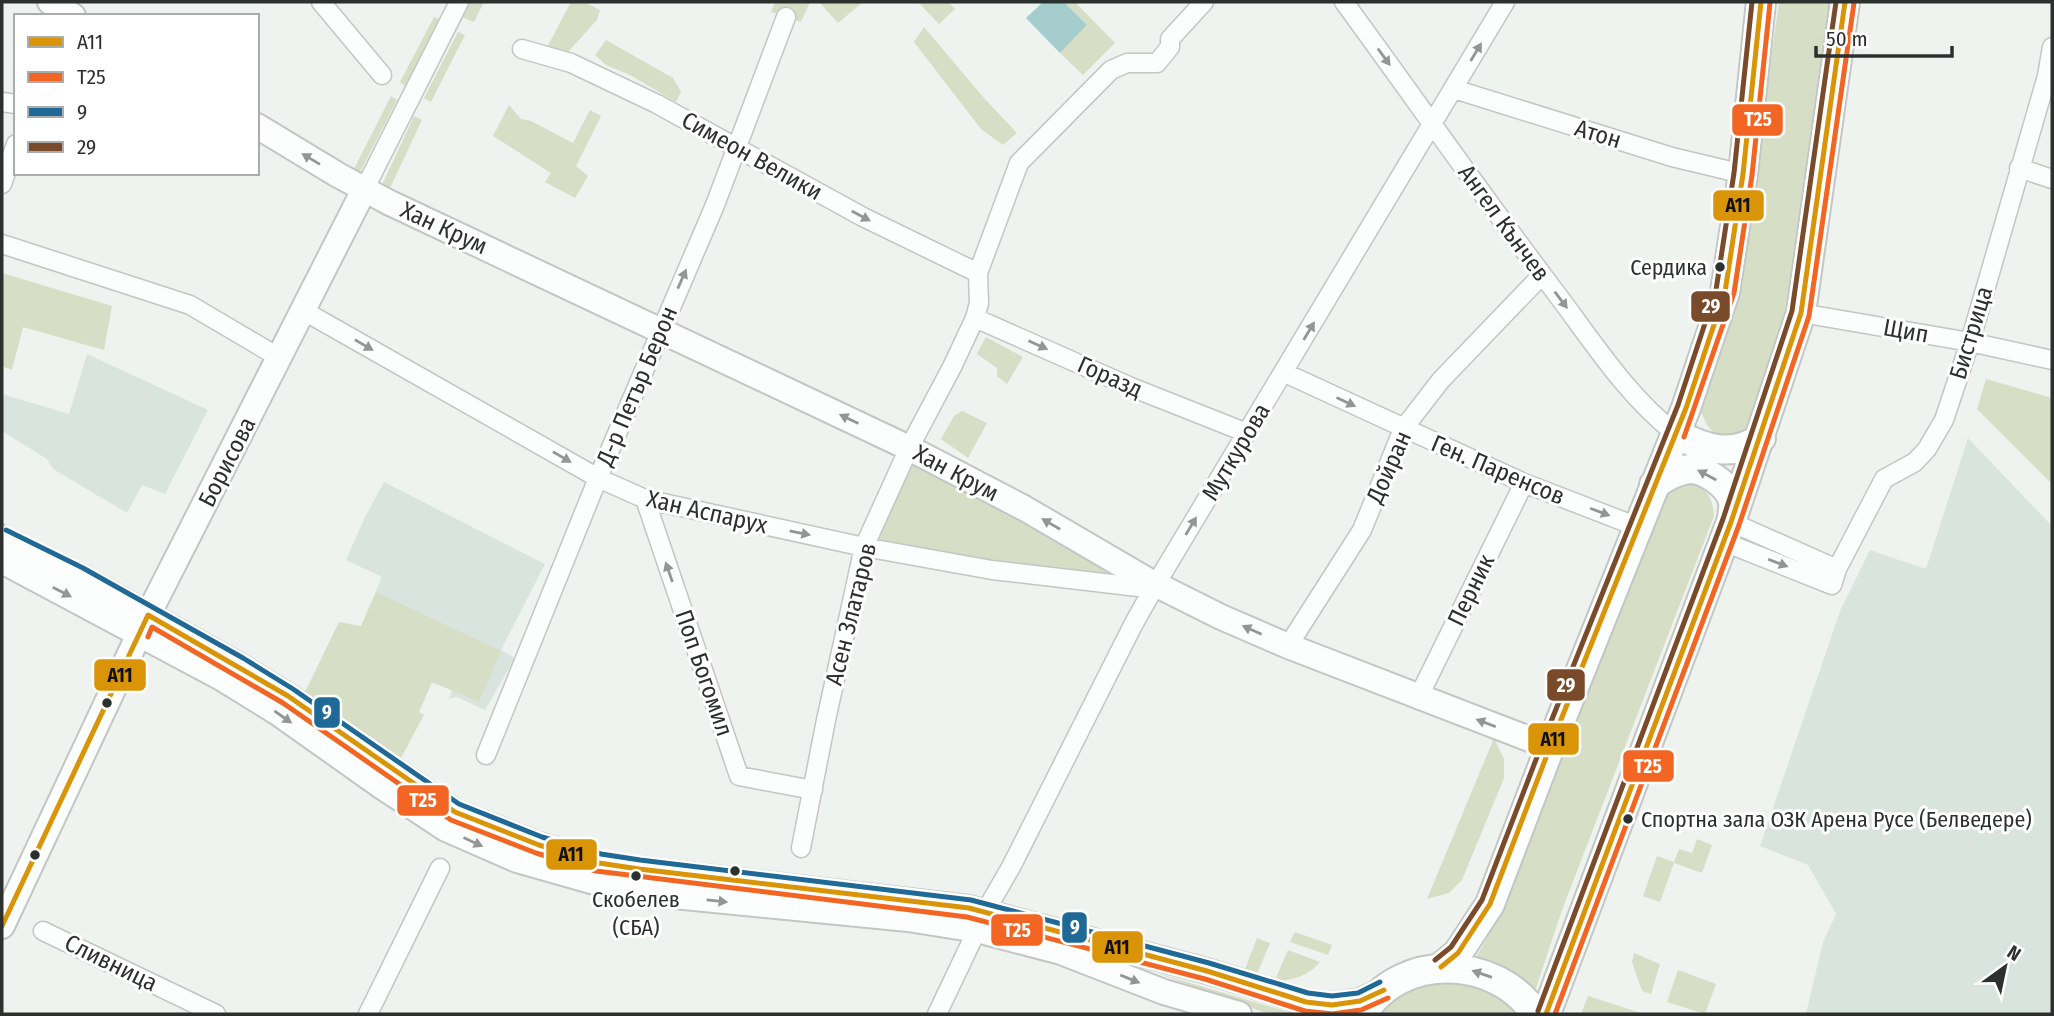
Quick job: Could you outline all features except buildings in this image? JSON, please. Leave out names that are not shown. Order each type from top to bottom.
[{"type":"main road","points":[[1441,967],[1458,953],[1475,931],[1490,904],[1676,434],[1725,292],[1743,174],[1761,2]]},
{"type":"main road","points":[[981,921],[1208,971],[1306,1002],[1332,1005],[1360,1001],[1411,974],[1441,967],[1466,969],[1490,976],[1512,989],[1530,1006],[1547,1010],[1728,532],[1801,313],[1844,2]]},
{"type":"main road","name":"Хан Крум","points":[[259,128],[364,190],[909,448],[1221,617],[1288,646],[1550,747]]},
{"type":"main road","name":"Борисова","points":[[2,926],[144,624],[364,190]]},
{"type":"main road","points":[[1676,434],[1709,450],[1721,451],[1739,449],[1761,438]]},
{"type":"main road","points":[[1654,485],[1669,474],[1690,469],[1713,477],[1728,491],[1734,502],[1728,532]]},
{"type":"main road","points":[[2,538],[79,576],[144,624]]},
{"type":"main road","points":[[2,561],[144,624],[288,696],[455,811],[539,845],[599,863],[639,869],[961,907],[981,921],[1164,992],[1239,1014]]},
{"type":"main road","points":[[1363,1014],[1384,989]]},
{"type":"street","points":[[321,2],[382,75]]},
{"type":"street","name":"Борисова","points":[[364,190],[460,2]]},
{"type":"street","name":"Асен Златаров","points":[[802,848],[826,720],[864,547],[909,448],[952,368],[975,318],[979,303],[978,273],[1018,163],[1111,70],[1127,64],[1157,63],[1170,47],[1170,40],[1204,2]]},
{"type":"street","name":"Ангел Кънчев","points":[[1344,2],[1616,374],[1653,416],[1676,434]]},
{"type":"street","name":"Муткурова","points":[[937,1014],[981,921],[1011,867],[1153,582],[1284,373],[1506,2]]},
{"type":"street","name":"Д-р Петър Берон","points":[[486,755],[598,478],[737,148],[786,17]]},
{"type":"street","name":"Бистрица","points":[[1728,532],[1834,577],[1884,479],[1915,463],[1936,435],[1970,342],[2019,168],[2050,76],[2052,47]]},
{"type":"street","name":"Симеон Велики","points":[[522,49],[571,63],[657,104],[863,217],[978,273]]},
{"type":"street","name":"Атон","points":[[1454,89],[1672,157],[1743,174]]},
{"type":"street","points":[[2,184],[14,151]]},
{"type":"street","points":[[2019,168],[2052,179]]},
{"type":"street","points":[[2,244],[190,305],[280,358]]},
{"type":"street","name":"Дойран","points":[[1288,646],[1362,530],[1404,429],[1441,380],[1542,275]]},
{"type":"street","name":"Хан Аспарух","points":[[304,311],[598,478],[645,499],[864,547],[992,570],[1138,587],[1153,582]]},
{"type":"street","name":"Щип","points":[[1801,313],[1970,342],[2052,360]]},
{"type":"street","name":"Горазд","points":[[975,318],[1131,387],[1247,433]]},
{"type":"street","name":"Ген. Паренсов","points":[[1284,373],[1524,483],[1637,527]]},
{"type":"street","name":"Перник","points":[[1419,696],[1524,483]]},
{"type":"street","name":"Поп Богомил","points":[[645,499],[739,776],[813,790]]},
{"type":"street","points":[[368,1014],[440,868]]},
{"type":"street","name":"Сливница","points":[[43,931],[216,1014]]},
{"type":"shaded area","points":[[87,354],[208,410],[165,494],[142,485],[127,513],[53,469],[47,459],[2,431],[2,394],[69,414]]},
{"type":"shaded area","points":[[1968,438],[2052,526],[2052,1014],[1806,1014],[1823,942],[1836,914],[1808,865],[1760,846],[1840,611],[1870,550],[1926,569]]},
{"type":"shaded area","points":[[384,482],[545,564],[501,650],[515,658],[485,710],[457,697],[449,699],[452,690],[432,683],[357,636],[382,577],[346,560]]},
{"type":"green space","points":[[470,2],[484,2],[474,22],[462,17]]},
{"type":"green space","points":[[571,2],[584,2],[600,10],[597,20],[568,52],[562,55],[545,51]]},
{"type":"green space","points":[[775,2],[810,2],[801,22],[771,12]]},
{"type":"green space","points":[[819,2],[863,2],[838,23]]},
{"type":"green space","points":[[918,2],[948,2],[955,9],[939,24]]},
{"type":"green space","points":[[1064,2],[1075,2],[1115,43],[1083,75],[1060,53],[1087,25]]},
{"type":"green space","points":[[1779,2],[1836,2],[1790,310],[1745,435],[1736,440],[1712,431],[1700,409],[1741,272]]},
{"type":"green space","points":[[434,17],[439,19],[405,86],[400,82]]},
{"type":"green space","points":[[924,27],[1017,133],[1003,145],[981,129],[914,42]]},
{"type":"green space","points":[[458,32],[465,35],[431,102],[424,98]]},
{"type":"green space","points":[[606,40],[673,78],[681,92],[676,102],[630,75],[606,65],[595,55]]},
{"type":"green space","points":[[391,96],[397,100],[360,172],[354,169]]},
{"type":"green space","points":[[509,105],[521,119],[531,121],[573,143],[590,110],[601,116],[576,166],[588,176],[575,198],[545,182],[551,173],[493,136]]},
{"type":"green space","points":[[414,116],[422,120],[390,188],[382,185]]},
{"type":"green space","points":[[2,273],[112,306],[104,350],[23,327],[12,370],[2,366]]},
{"type":"green space","points":[[986,337],[1023,357],[1007,384],[997,376],[997,368],[977,354]]},
{"type":"green space","points":[[1986,379],[2052,398],[2052,484],[1977,409]]},
{"type":"green space","points":[[962,411],[987,423],[968,458],[941,439],[954,416]]},
{"type":"green space","points":[[909,448],[1156,584],[864,547]]},
{"type":"green space","points":[[1688,482],[1700,487],[1707,494],[1714,516],[1562,910],[1533,997],[1501,967],[1475,959],[1503,911],[1665,494],[1674,486]]},
{"type":"green space","points":[[376,592],[501,651],[479,702],[432,682],[419,712],[424,715],[401,758],[305,692],[339,622],[361,626]]},
{"type":"green space","points":[[1494,738],[1504,759],[1504,778],[1462,880],[1449,893],[1427,899]]},
{"type":"green space","points":[[1697,839],[1712,845],[1702,873],[1674,863],[1660,902],[1643,896],[1657,856],[1674,862],[1679,849],[1692,853]]},
{"type":"green space","points":[[1295,932],[1332,945],[1328,955],[1290,942]]},
{"type":"green space","points":[[1257,938],[1270,943],[1257,974],[1245,969]]},
{"type":"green space","points":[[1288,950],[1320,962],[1300,977],[1275,980]]},
{"type":"green space","points":[[1634,953],[1660,964],[1651,994],[1642,991],[1632,962]]},
{"type":"green space","points":[[1678,970],[1716,984],[1705,1014],[1667,1002]]},
{"type":"green space","points":[[1157,973],[1285,1011],[1308,1014],[1268,1014]]},
{"type":"green space","points":[[1442,981],[1466,983],[1484,989],[1520,1014],[1381,1014],[1408,992]]},
{"type":"green space","points":[[1588,996],[1644,1014],[1581,1014]]},
{"type":"water","points":[[1043,2],[1064,2],[1087,25],[1060,53],[1026,18]]},
{"type":"transit line","name":"29","points":[[1435,960],[1451,947],[1482,900],[1678,405],[1716,290],[1734,173],[1752,2]]},
{"type":"transit line","name":"А11","points":[[1441,967],[1458,953],[1490,904],[1686,408],[1725,292],[1743,174],[1761,2]]},
{"type":"transit line","name":"29","points":[[1538,1011],[1723,519],[1792,311],[1836,2]]},
{"type":"transit line","name":"А11","points":[[1546,1014],[1731,522],[1801,313],[1845,2]]},
{"type":"transit line","name":"Т25","points":[[1684,437],[1734,293],[1752,175],[1770,3]]},
{"type":"transit line","name":"Т25","points":[[1555,1014],[1739,525],[1809,316],[1854,3]]},
{"type":"transit line","name":"9","points":[[6,530],[83,568],[243,658],[293,689],[459,804],[542,837],[601,854],[640,860],[971,900],[1209,963],[1308,993],[1332,996],[1358,993],[1380,982]]},
{"type":"transit line","name":"А11","points":[[2,926],[148,615],[288,696],[455,812],[539,845],[599,863],[639,869],[969,908],[1207,971],[1306,1002],[1332,1005],[1360,1001],[1384,990]]},
{"type":"transit line","name":"Т25","points":[[148,637],[152,627],[283,703],[451,820],[536,853],[596,871],[967,917],[1205,979],[1305,1011],[1332,1014],[1361,1010],[1388,998]]},
{"type":"place","name":"Сердика","points":[[1720,267]]},
{"type":"place","name":"Спортна зала ОЗК Арена Русе (Белведере)","points":[[1628,819]]},
{"type":"place","name":"Скобелев (СБА)","points":[[636,876]]}]
